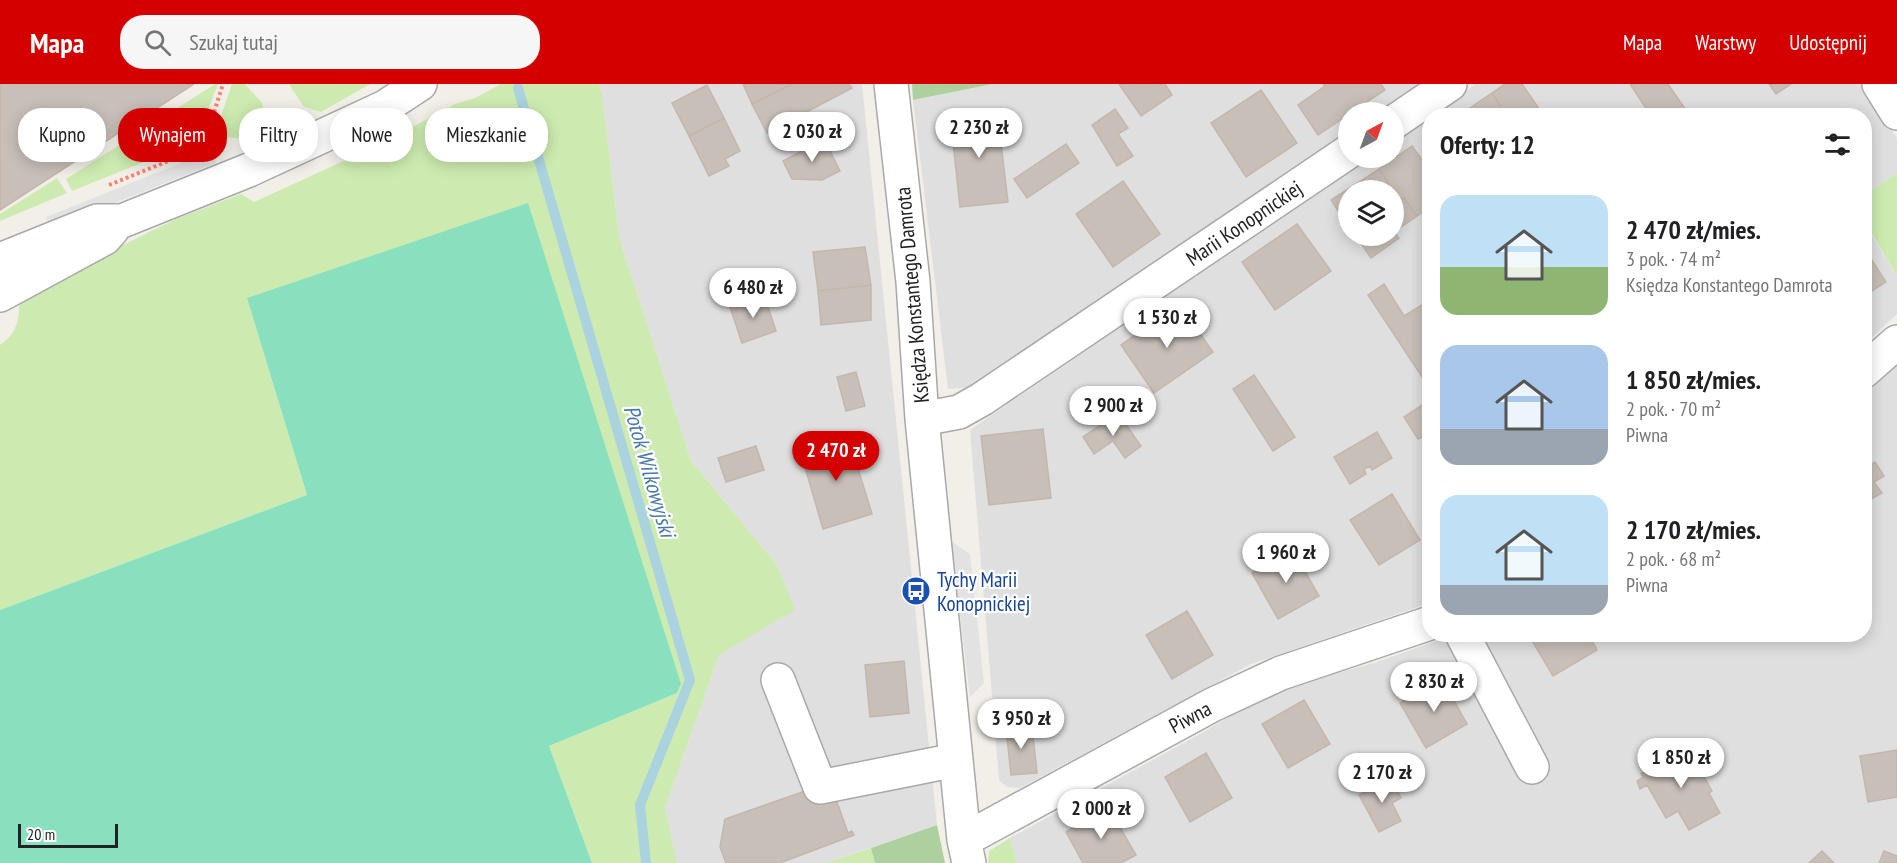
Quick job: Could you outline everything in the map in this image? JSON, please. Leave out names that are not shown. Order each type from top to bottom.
[{"type":"street","points":[[0,260],[97,221],[122,220],[307,144],[385,107],[420,84]]},
{"type":"street","name":"Księdza Konstantego Damrota","points":[[891,84],[913,282],[922,419],[967,852]]},
{"type":"street","points":[[1404,115],[1450,84]]},
{"type":"street","points":[[1879,84],[1897,113]]},
{"type":"street","name":"Marii Konopnickiej","points":[[922,419],[959,412],[982,399],[1338,159]]},
{"type":"street","points":[[0,295],[105,238],[122,220]]},
{"type":"street","points":[[1872,364],[1897,342]]},
{"type":"street","name":"Piwna","points":[[967,852],[1212,705],[1281,673],[1422,626]]},
{"type":"street","points":[[1466,642],[1532,767]]},
{"type":"street","points":[[778,680],[820,788],[956,760]]},
{"type":"path","points":[[107,186],[203,147],[223,84]]},
{"type":"shaded area","points":[[599,84],[862,84],[937,825],[826,863],[677,863],[665,808],[719,655],[794,609],[777,565],[691,461],[619,237]]},
{"type":"shaded area","points":[[993,84],[1427,84],[1400,102],[1338,102],[1338,144],[976,387],[948,389],[913,100]]},
{"type":"shaded area","points":[[1476,84],[1860,84],[1897,138],[1897,173],[1872,191],[1872,108],[1441,108]]},
{"type":"shaded area","points":[[1422,121],[1422,605],[1251,664],[1020,788],[1007,787],[999,780],[970,430],[1352,168],[1404,168],[1404,133]]},
{"type":"shaded area","points":[[184,162],[216,163],[51,228],[46,217]]},
{"type":"shaded area","points":[[1872,235],[1897,276],[1897,314],[1872,337]]},
{"type":"shaded area","points":[[1897,363],[1897,863],[1017,863],[1010,838],[1202,733],[1271,691],[1374,663],[1433,642],[1872,642],[1872,386]]},
{"type":"shaded area","points":[[951,541],[970,554],[984,683],[970,697]]},
{"type":"green space","points":[[215,84],[218,84],[209,108],[177,108]]},
{"type":"green space","points":[[232,84],[245,84],[262,103],[263,108],[239,108],[239,138],[227,137],[227,108],[224,108]]},
{"type":"green space","points":[[289,84],[370,84],[321,112],[318,111],[318,108],[304,107]]},
{"type":"green space","points":[[501,84],[599,84],[619,237],[691,461],[777,565],[795,610],[719,655],[665,808],[677,863],[592,863],[549,746],[677,693],[681,684],[247,298],[307,495],[0,610],[0,345],[11,335],[17,324],[19,296],[176,219],[241,194],[254,202],[341,162],[413,162],[413,127],[425,120],[425,162],[548,162],[548,108],[448,108],[475,98]]},
{"type":"green space","points":[[912,84],[993,84],[913,100]]},
{"type":"green space","points":[[118,146],[118,162],[144,162],[72,191],[66,179],[93,162],[106,162],[106,153]]},
{"type":"green space","points":[[1897,173],[1897,276],[1872,234],[1872,190]]},
{"type":"green space","points":[[57,178],[67,193],[0,221],[0,214]]},
{"type":"green space","points":[[528,203],[681,684],[677,693],[549,746],[592,863],[0,863],[0,610],[307,495],[247,298]]},
{"type":"green space","points":[[937,825],[945,863],[875,863],[871,848]]},
{"type":"green space","points":[[1010,838],[1017,863],[988,863],[989,851]]},
{"type":"green space","points":[[871,848],[875,863],[826,863]]},
{"type":"building","points":[[0,84],[194,84],[157,108],[118,108],[118,133],[106,141],[106,108],[18,108],[18,162],[74,162],[0,210]]},
{"type":"building","points":[[743,84],[792,84],[752,104]]},
{"type":"building","points":[[792,84],[849,84],[852,88],[767,133],[752,104]]},
{"type":"building","points":[[1119,84],[1165,84],[1172,95],[1141,116]]},
{"type":"building","points":[[1323,84],[1381,84],[1385,90],[1367,102],[1338,102],[1338,121],[1318,135],[1298,105],[1325,86]]},
{"type":"building","points":[[1505,84],[1522,84],[1538,108],[1502,108],[1492,93]]},
{"type":"building","points":[[1630,84],[1668,84],[1684,108],[1646,108]]},
{"type":"building","points":[[1769,84],[1791,84],[1776,94]]},
{"type":"building","points":[[707,85],[724,118],[689,136],[672,103]]},
{"type":"building","points":[[1261,90],[1297,143],[1246,177],[1211,123]]},
{"type":"building","points":[[1492,93],[1502,108],[1470,108]]},
{"type":"building","points":[[1115,109],[1128,128],[1118,134],[1133,156],[1117,166],[1092,125]]},
{"type":"building","points":[[997,110],[1008,202],[960,207],[950,115]]},
{"type":"building","points":[[724,118],[740,151],[725,159],[729,166],[709,176],[689,136]]},
{"type":"building","points":[[824,139],[840,171],[822,180],[792,179],[783,161]]},
{"type":"building","points":[[1066,144],[1079,163],[1027,198],[1014,179]]},
{"type":"building","points":[[1412,146],[1422,160],[1422,213],[1417,216],[1404,198],[1404,180],[1386,180],[1379,169],[1404,168],[1404,152]]},
{"type":"building","points":[[1379,169],[1386,180],[1362,180]]},
{"type":"building","points":[[1123,181],[1160,234],[1113,267],[1076,214]]},
{"type":"building","points":[[1338,195],[1338,211],[1331,200]]},
{"type":"building","points":[[1404,198],[1417,216],[1404,225]]},
{"type":"building","points":[[1297,224],[1331,271],[1275,310],[1242,262]]},
{"type":"building","points":[[1363,246],[1388,246],[1371,258]]},
{"type":"building","points":[[865,247],[871,285],[818,291],[813,252]]},
{"type":"building","points":[[1872,261],[1886,282],[1872,291]]},
{"type":"building","points":[[1384,284],[1404,316],[1422,305],[1422,377],[1368,295]]},
{"type":"building","points":[[871,285],[871,320],[821,325],[818,291]]},
{"type":"building","points":[[764,295],[776,331],[742,343],[730,307]]},
{"type":"building","points":[[1179,304],[1213,352],[1154,393],[1121,345]]},
{"type":"building","points":[[856,372],[865,406],[846,411],[837,377]]},
{"type":"building","points":[[1254,375],[1295,437],[1273,451],[1233,389]]},
{"type":"building","points":[[1422,405],[1422,437],[1418,439],[1404,417]]},
{"type":"building","points":[[1118,413],[1141,446],[1125,458],[1113,441],[1094,454],[1083,437]]},
{"type":"building","points":[[1043,429],[1051,498],[989,505],[981,436]]},
{"type":"building","points":[[1377,432],[1392,458],[1372,470],[1370,466],[1364,469],[1366,474],[1350,484],[1334,457]]},
{"type":"building","points":[[848,436],[872,514],[823,529],[800,450]]},
{"type":"building","points":[[756,446],[764,470],[726,482],[718,458]]},
{"type":"building","points":[[1875,462],[1884,476],[1874,482],[1882,493],[1872,499],[1872,464]]},
{"type":"building","points":[[1392,494],[1420,540],[1379,565],[1350,520]]},
{"type":"building","points":[[1293,550],[1319,596],[1278,619],[1252,573]]},
{"type":"building","points":[[1187,611],[1213,655],[1172,679],[1146,635]]},
{"type":"building","points":[[1533,642],[1592,642],[1597,650],[1553,676]]},
{"type":"building","points":[[904,661],[909,713],[870,717],[865,665]]},
{"type":"building","points":[[1442,679],[1467,724],[1426,748],[1400,703]]},
{"type":"building","points":[[1304,700],[1330,744],[1288,768],[1262,724]]},
{"type":"building","points":[[1032,726],[1037,773],[1011,775],[1006,728]]},
{"type":"building","points":[[1688,748],[1712,791],[1709,793],[1720,813],[1689,830],[1678,811],[1666,818],[1647,785],[1640,789],[1637,781],[1643,777],[1641,774]]},
{"type":"building","points":[[1897,750],[1897,797],[1868,802],[1860,756]]},
{"type":"building","points":[[1206,753],[1232,798],[1190,822],[1165,777]]},
{"type":"building","points":[[1391,778],[1401,798],[1392,803],[1401,821],[1379,832],[1359,795]]},
{"type":"building","points":[[814,788],[821,804],[836,799],[848,833],[852,831],[854,835],[780,863],[726,863],[720,847],[725,819]]},
{"type":"building","points":[[1108,807],[1136,855],[1121,863],[1083,863],[1066,832]]},
{"type":"building","points":[[1822,851],[1834,863],[1809,863]]},
{"type":"building","points":[[1884,851],[1897,856],[1897,863],[1879,863]]},
{"type":"waterway","name":"Potok Wilkowyjski","points":[[518,88],[690,680],[640,805],[646,863]]},
{"type":"place","name":"Tychy Marii Konopnickiej","points":[[916,591]]}]
